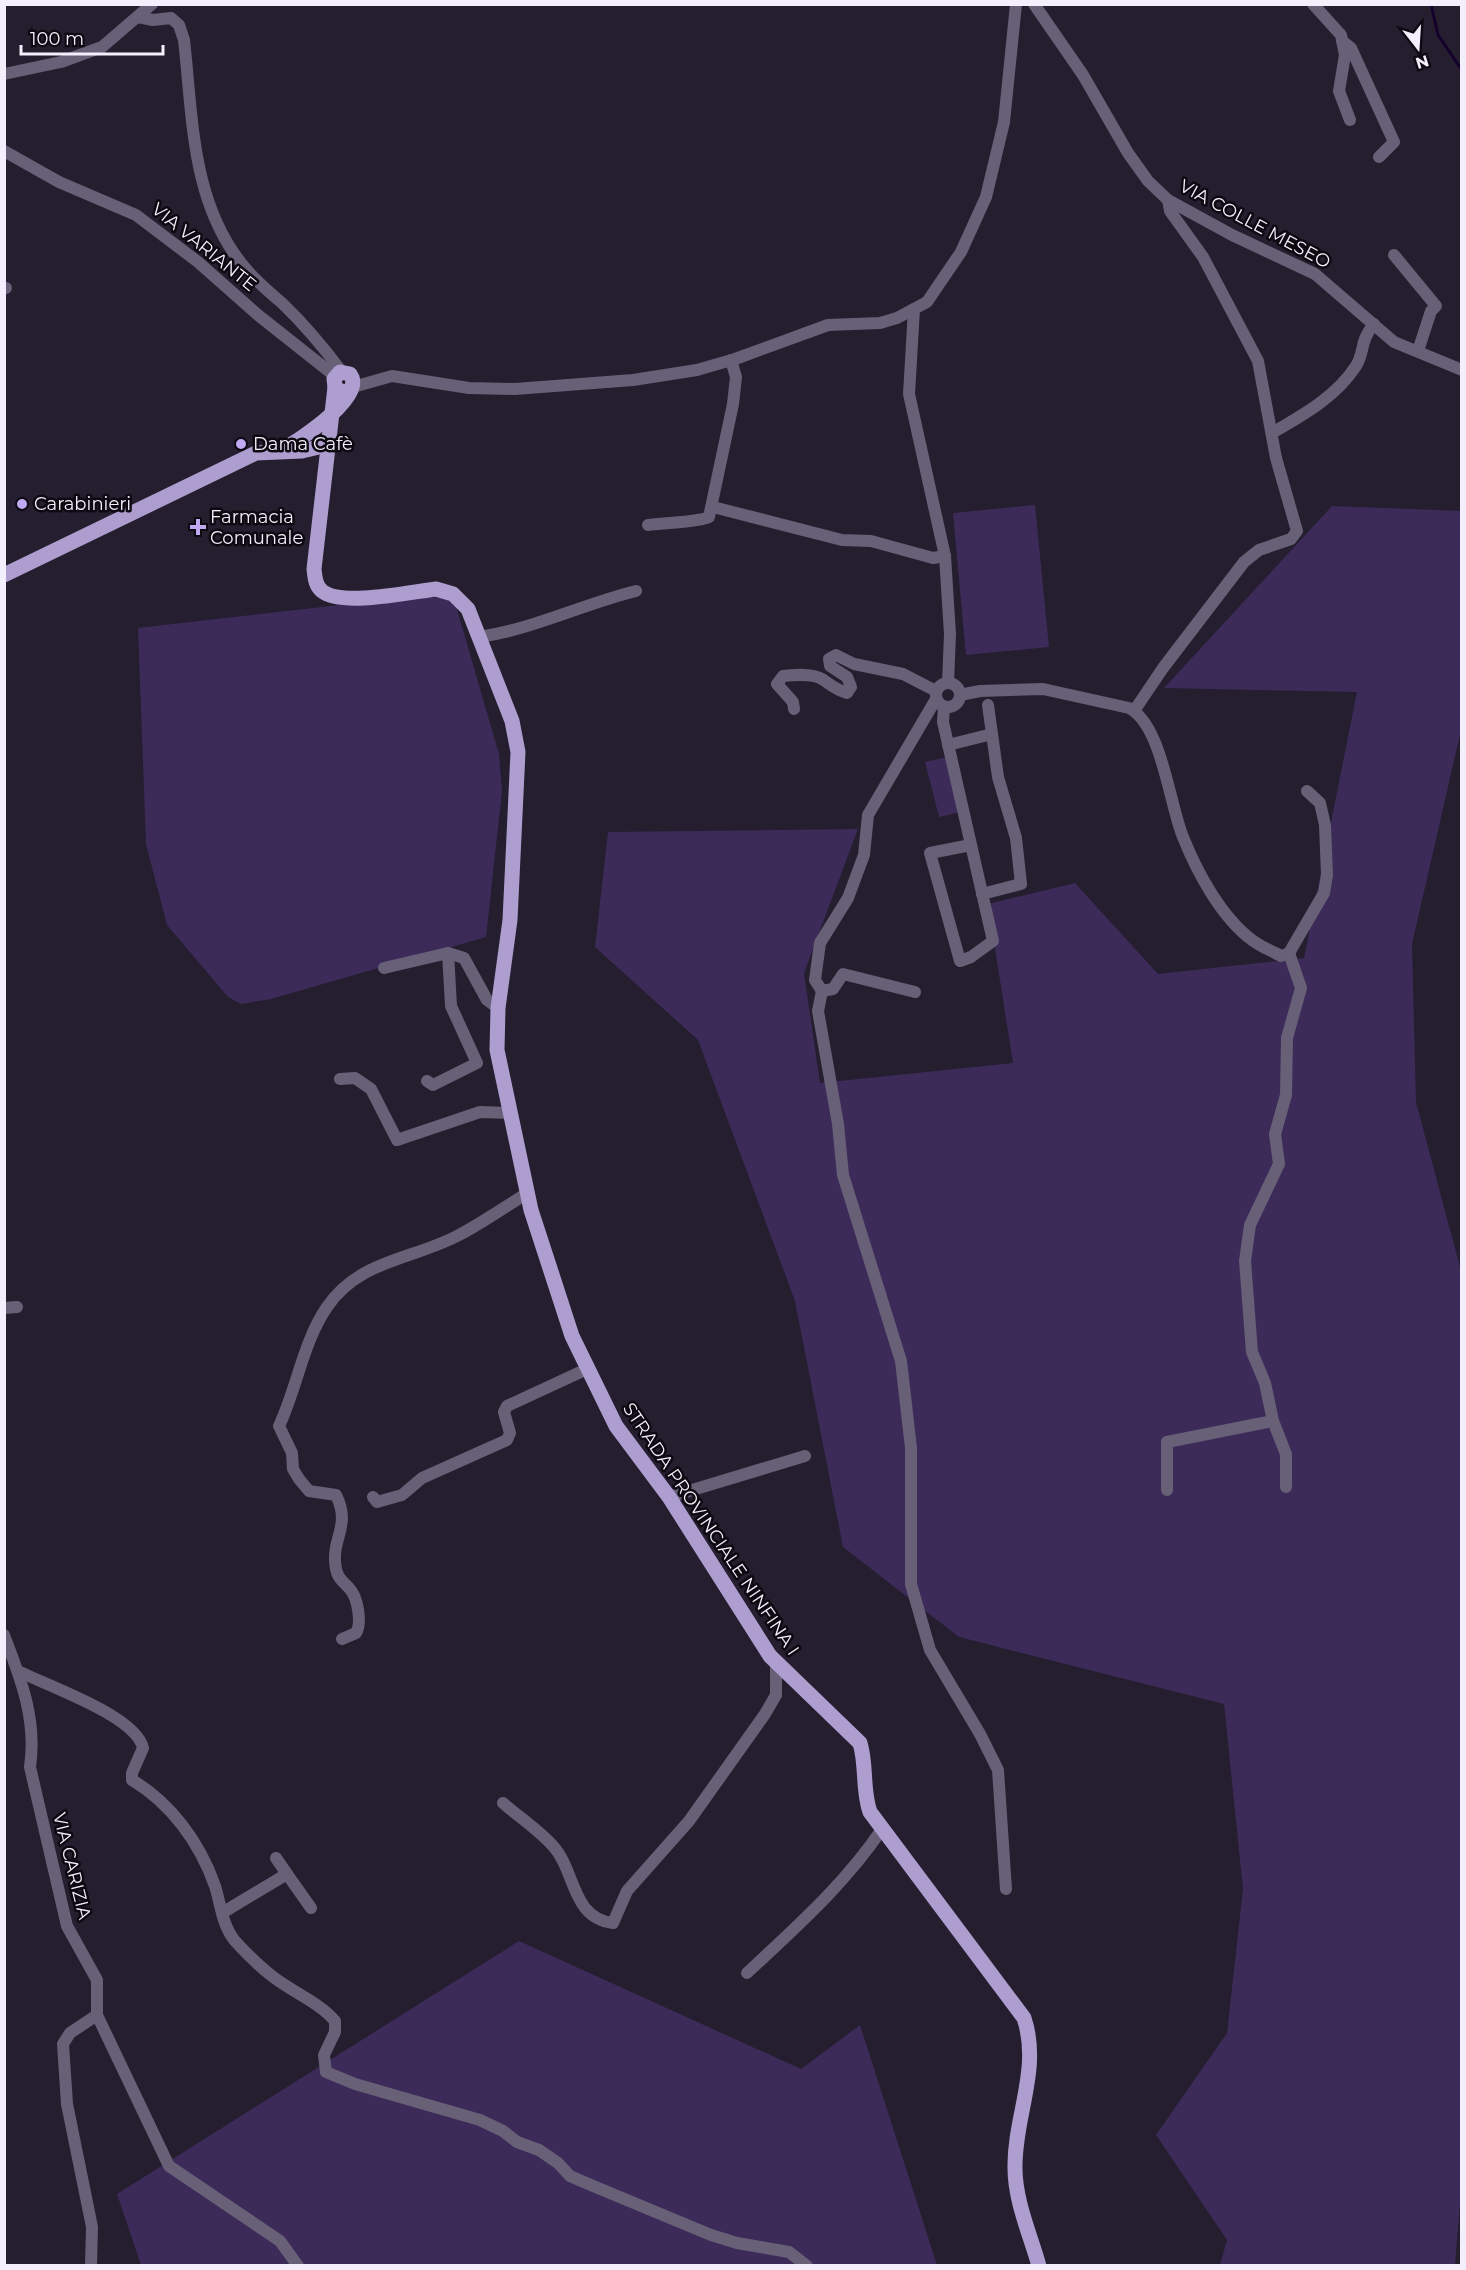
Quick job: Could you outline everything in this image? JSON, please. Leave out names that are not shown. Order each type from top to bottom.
[{"type":"main road","points":[[302,445],[333,414],[344,381]]},
{"type":"main road","name":"STRADA PROVINCIALE NINFINA I","points":[[333,414],[324,465],[314,569],[319,587],[327,594],[348,598],[436,589],[448,591],[464,602],[512,721],[519,769],[510,920],[498,1008],[497,1050],[528,1193],[550,1273],[587,1369],[621,1434],[669,1497],[741,1614],[776,1663],[860,1743],[864,1762],[867,1805],[882,1829],[1024,2018],[1029,2038],[1029,2074],[1015,2165],[1016,2186],[1039,2265]]},
{"type":"main road","points":[[302,445],[324,465]]},
{"type":"main road","points":[[4,575],[256,453],[302,445],[327,445]]},
{"type":"street","points":[[4,74],[60,62],[102,47],[152,4]]},
{"type":"street","points":[[138,17],[153,20],[171,18],[179,26],[184,40],[195,147],[201,177],[213,218],[226,243],[244,268],[282,304],[344,381],[392,376],[469,388],[515,389],[633,380],[697,370],[828,325],[880,323],[927,302],[961,252],[986,197],[1004,122],[1016,4]]},
{"type":"street","name":"VIA COLLE MESEO","points":[[1034,4],[1083,75],[1128,153],[1148,181],[1168,200],[1233,235],[1315,274],[1394,342],[1461,370]]},
{"type":"street","points":[[1313,4],[1328,18],[1342,41],[1345,55],[1339,91],[1350,120]]},
{"type":"street","points":[[1342,41],[1351,48],[1394,142],[1379,157]]},
{"type":"street","name":"VIA VARIANTE","points":[[4,151],[59,182],[136,215],[198,262],[258,315],[344,381]]},
{"type":"street","points":[[1134,711],[1163,668],[1244,562],[1259,550],[1291,539],[1297,531],[1284,491],[1258,361],[1203,257],[1170,211],[1168,200]]},
{"type":"street","points":[[1394,255],[1436,306],[1431,311],[1418,351]]},
{"type":"street","points":[[914,309],[909,394],[945,556],[950,634],[948,683]]},
{"type":"street","points":[[1272,434],[1332,394],[1357,364],[1363,337],[1374,324]]},
{"type":"street","points":[[648,525],[680,520],[704,520],[709,517],[713,507],[714,488],[733,404],[736,377],[731,360]]},
{"type":"street","points":[[713,507],[842,540],[871,541],[933,558],[945,556]]},
{"type":"street","points":[[479,637],[513,632],[572,609],[636,591]]},
{"type":"street","points":[[794,709],[793,702],[777,684],[783,676],[796,674],[820,678],[836,690],[847,693],[851,687],[846,677],[830,666],[829,659],[836,656],[854,664],[903,674],[938,699],[954,706],[960,695],[957,687],[948,683],[940,685],[938,699],[993,941],[971,957],[960,961],[930,853],[971,845]]},
{"type":"street","points":[[960,695],[980,691],[1043,689],[1134,711],[1150,731],[1184,838],[1206,882],[1231,918],[1252,940],[1281,956],[1289,953],[1324,893],[1327,875],[1325,825],[1320,803],[1307,790]]},
{"type":"street","points":[[938,699],[868,815],[864,855],[848,898],[820,943],[815,980],[822,991],[818,1011],[838,1124],[843,1175],[902,1361],[911,1448],[911,1584],[930,1650],[980,1734],[998,1770],[1006,1889]]},
{"type":"street","points":[[982,894],[1021,884],[1016,838],[998,777],[988,705]]},
{"type":"street","points":[[948,745],[992,734]]},
{"type":"street","points":[[384,968],[448,953],[464,958],[487,1000],[498,1008]]},
{"type":"street","points":[[427,1081],[433,1085],[477,1063],[451,1006],[448,953]]},
{"type":"street","points":[[1286,1487],[1286,1454],[1273,1421],[1265,1383],[1252,1352],[1245,1261],[1250,1225],[1279,1164],[1275,1134],[1286,1095],[1287,1038],[1301,988],[1289,953]]},
{"type":"street","points":[[822,991],[833,989],[843,975],[915,992]]},
{"type":"street","points":[[340,1079],[355,1078],[371,1089],[397,1140],[480,1112],[511,1113]]},
{"type":"street","points":[[342,1639],[356,1633],[359,1620],[352,1594],[339,1579],[335,1566],[337,1541],[344,1523],[343,1510],[336,1496],[309,1491],[295,1475],[292,1454],[279,1426],[301,1367],[326,1309],[348,1282],[374,1266],[456,1237],[528,1193]]},
{"type":"street","points":[[373,1497],[376,1502],[402,1495],[422,1478],[507,1440],[510,1433],[504,1412],[507,1406],[587,1369]]},
{"type":"street","points":[[1167,1490],[1167,1442],[1273,1421]]},
{"type":"street","points":[[669,1497],[805,1456]]},
{"type":"street","name":"VIA CARIZIA","points":[[4,1635],[18,1671],[30,1714],[33,1744],[30,1767],[66,1926],[97,1980],[97,2015]]},
{"type":"street","points":[[503,1803],[554,1846],[579,1902],[603,1922],[613,1923],[627,1891],[689,1821],[765,1714],[776,1695],[776,1663]]},
{"type":"street","points":[[18,1671],[97,1706],[136,1733],[143,1748],[132,1773],[132,1780],[151,1791],[169,1808],[188,1834],[214,1885],[222,1913],[234,1940],[272,1976],[335,2021],[335,2032],[324,2055],[326,2072],[355,2084],[480,2120],[503,2131],[517,2142],[539,2150],[558,2163],[570,2176],[711,2235],[738,2243],[789,2252],[807,2265]]},
{"type":"street","points":[[747,1973],[826,1899],[853,1870],[882,1829]]},
{"type":"street","points":[[276,1858],[311,1908]]},
{"type":"street","points":[[222,1913],[286,1874]]},
{"type":"street","points":[[92,2265],[92,2228],[66,2104],[63,2044],[70,2033],[97,2015],[169,2166],[280,2241],[298,2265]]},
{"type":"shaded area","points":[[1035,505],[1049,647],[966,655],[953,513]]},
{"type":"shaded area","points":[[1332,506],[1461,511],[1461,730],[1412,944],[1416,1102],[1462,1275],[1462,2177],[1455,2265],[1220,2265],[1227,2240],[1156,2135],[1227,2033],[1243,1889],[1224,1704],[959,1637],[843,1547],[795,1301],[698,1040],[595,947],[608,832],[858,829],[804,973],[820,1083],[1013,1063],[988,904],[1075,883],[1158,974],[1304,958],[1357,692],[1164,688]]},
{"type":"shaded area","points":[[427,595],[444,596],[456,606],[499,754],[502,791],[486,937],[271,999],[241,1004],[228,997],[167,925],[146,844],[138,628]]},
{"type":"shaded area","points":[[948,757],[961,812],[939,817],[925,762]]},
{"type":"shaded area","points":[[519,1941],[801,2069],[860,2025],[937,2265],[141,2265],[117,2194]]},
{"type":"waterway","points":[[1431,4],[1438,35],[1462,70]]},
{"type":"place","name":"Dama Cafè","points":[[241,444]]},
{"type":"place","name":"Carabinieri","points":[[22,504]]},
{"type":"place","name":"Farmacia Comunale","points":[[198,527]]}]
